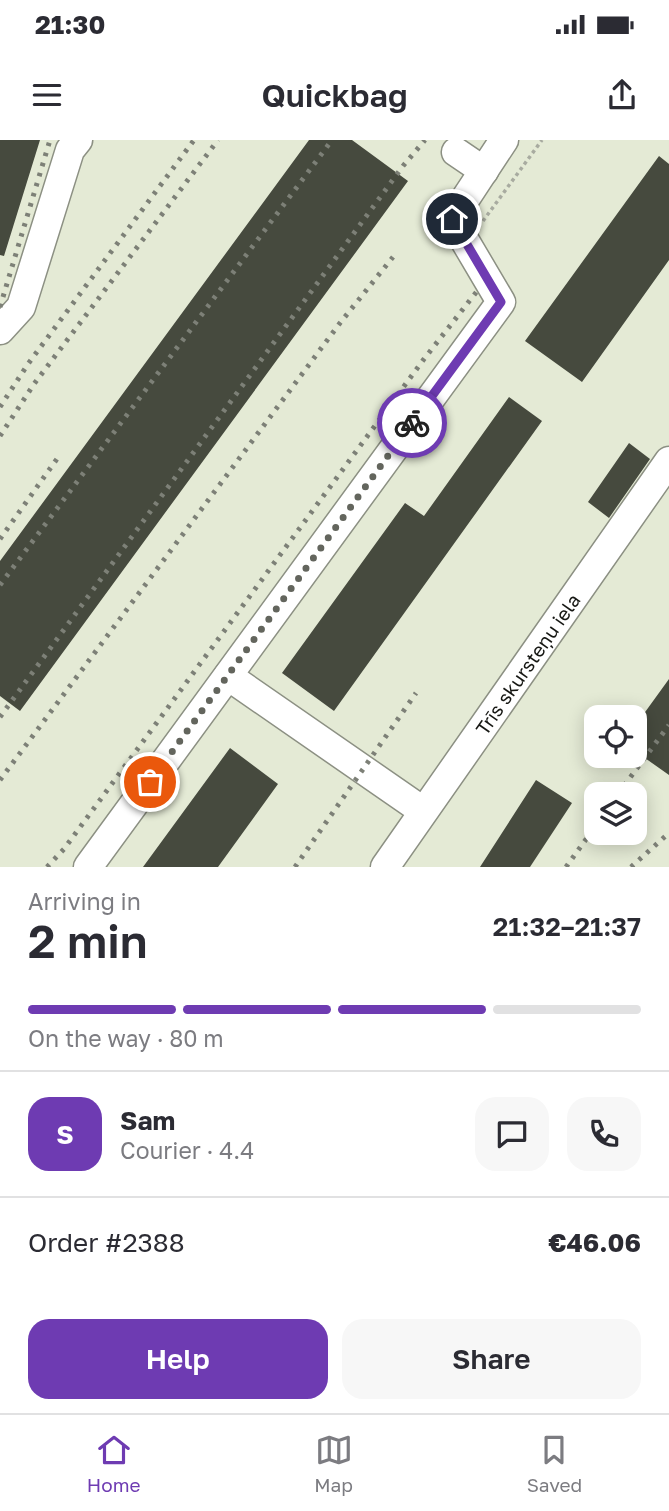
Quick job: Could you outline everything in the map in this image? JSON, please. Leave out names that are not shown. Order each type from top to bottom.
[{"type":"street","points":[[0,330],[21,307],[70,150],[78,140]]},
{"type":"street","points":[[88,867],[501,302],[452,219],[505,140]]},
{"type":"street","points":[[456,152],[484,171]]},
{"type":"street","name":"Trīs skursteņu iela","points":[[385,867],[669,461]]},
{"type":"street","points":[[228,676],[423,811]]},
{"type":"path","points":[[468,243],[542,140]]},
{"type":"shaded area","points":[[0,140],[669,140],[669,867],[0,867]]},
{"type":"building","points":[[0,140],[40,140],[4,256],[0,255]]},
{"type":"building","points":[[309,140],[352,140],[408,181],[20,711],[0,696],[0,561]]},
{"type":"building","points":[[659,156],[669,164],[669,260],[582,382],[525,341]]},
{"type":"building","points":[[509,397],[542,421],[334,711],[282,673],[405,503],[424,516]]},
{"type":"building","points":[[629,443],[650,459],[609,518],[588,502]]},
{"type":"building","points":[[669,679],[669,775],[647,759],[647,709]]},
{"type":"building","points":[[230,748],[278,784],[218,867],[143,867]]},
{"type":"building","points":[[536,780],[572,803],[530,867],[480,867]]},
{"type":"railway","points":[[0,307],[50,140]]},
{"type":"railway","points":[[0,407],[28,364],[194,140]]},
{"type":"railway","points":[[0,436],[34,384],[218,140]]},
{"type":"railway","points":[[0,585],[332,140]]},
{"type":"railway","points":[[0,717],[403,166],[425,140]]},
{"type":"railway","points":[[0,780],[340,323],[393,257]]},
{"type":"railway","points":[[47,867],[64,849],[424,359],[478,290]]},
{"type":"railway","points":[[0,539],[59,456]]},
{"type":"railway","points":[[295,867],[416,693]]},
{"type":"railway","points":[[627,782],[669,725]]},
{"type":"railway","points":[[631,867],[669,833]]},
{"type":"railway","points":[[566,867],[584,842]]},
{"type":"way so far","points":[[150,782],[412,423]]},
{"type":"route","points":[[412,423],[501,302],[452,219]]}]
